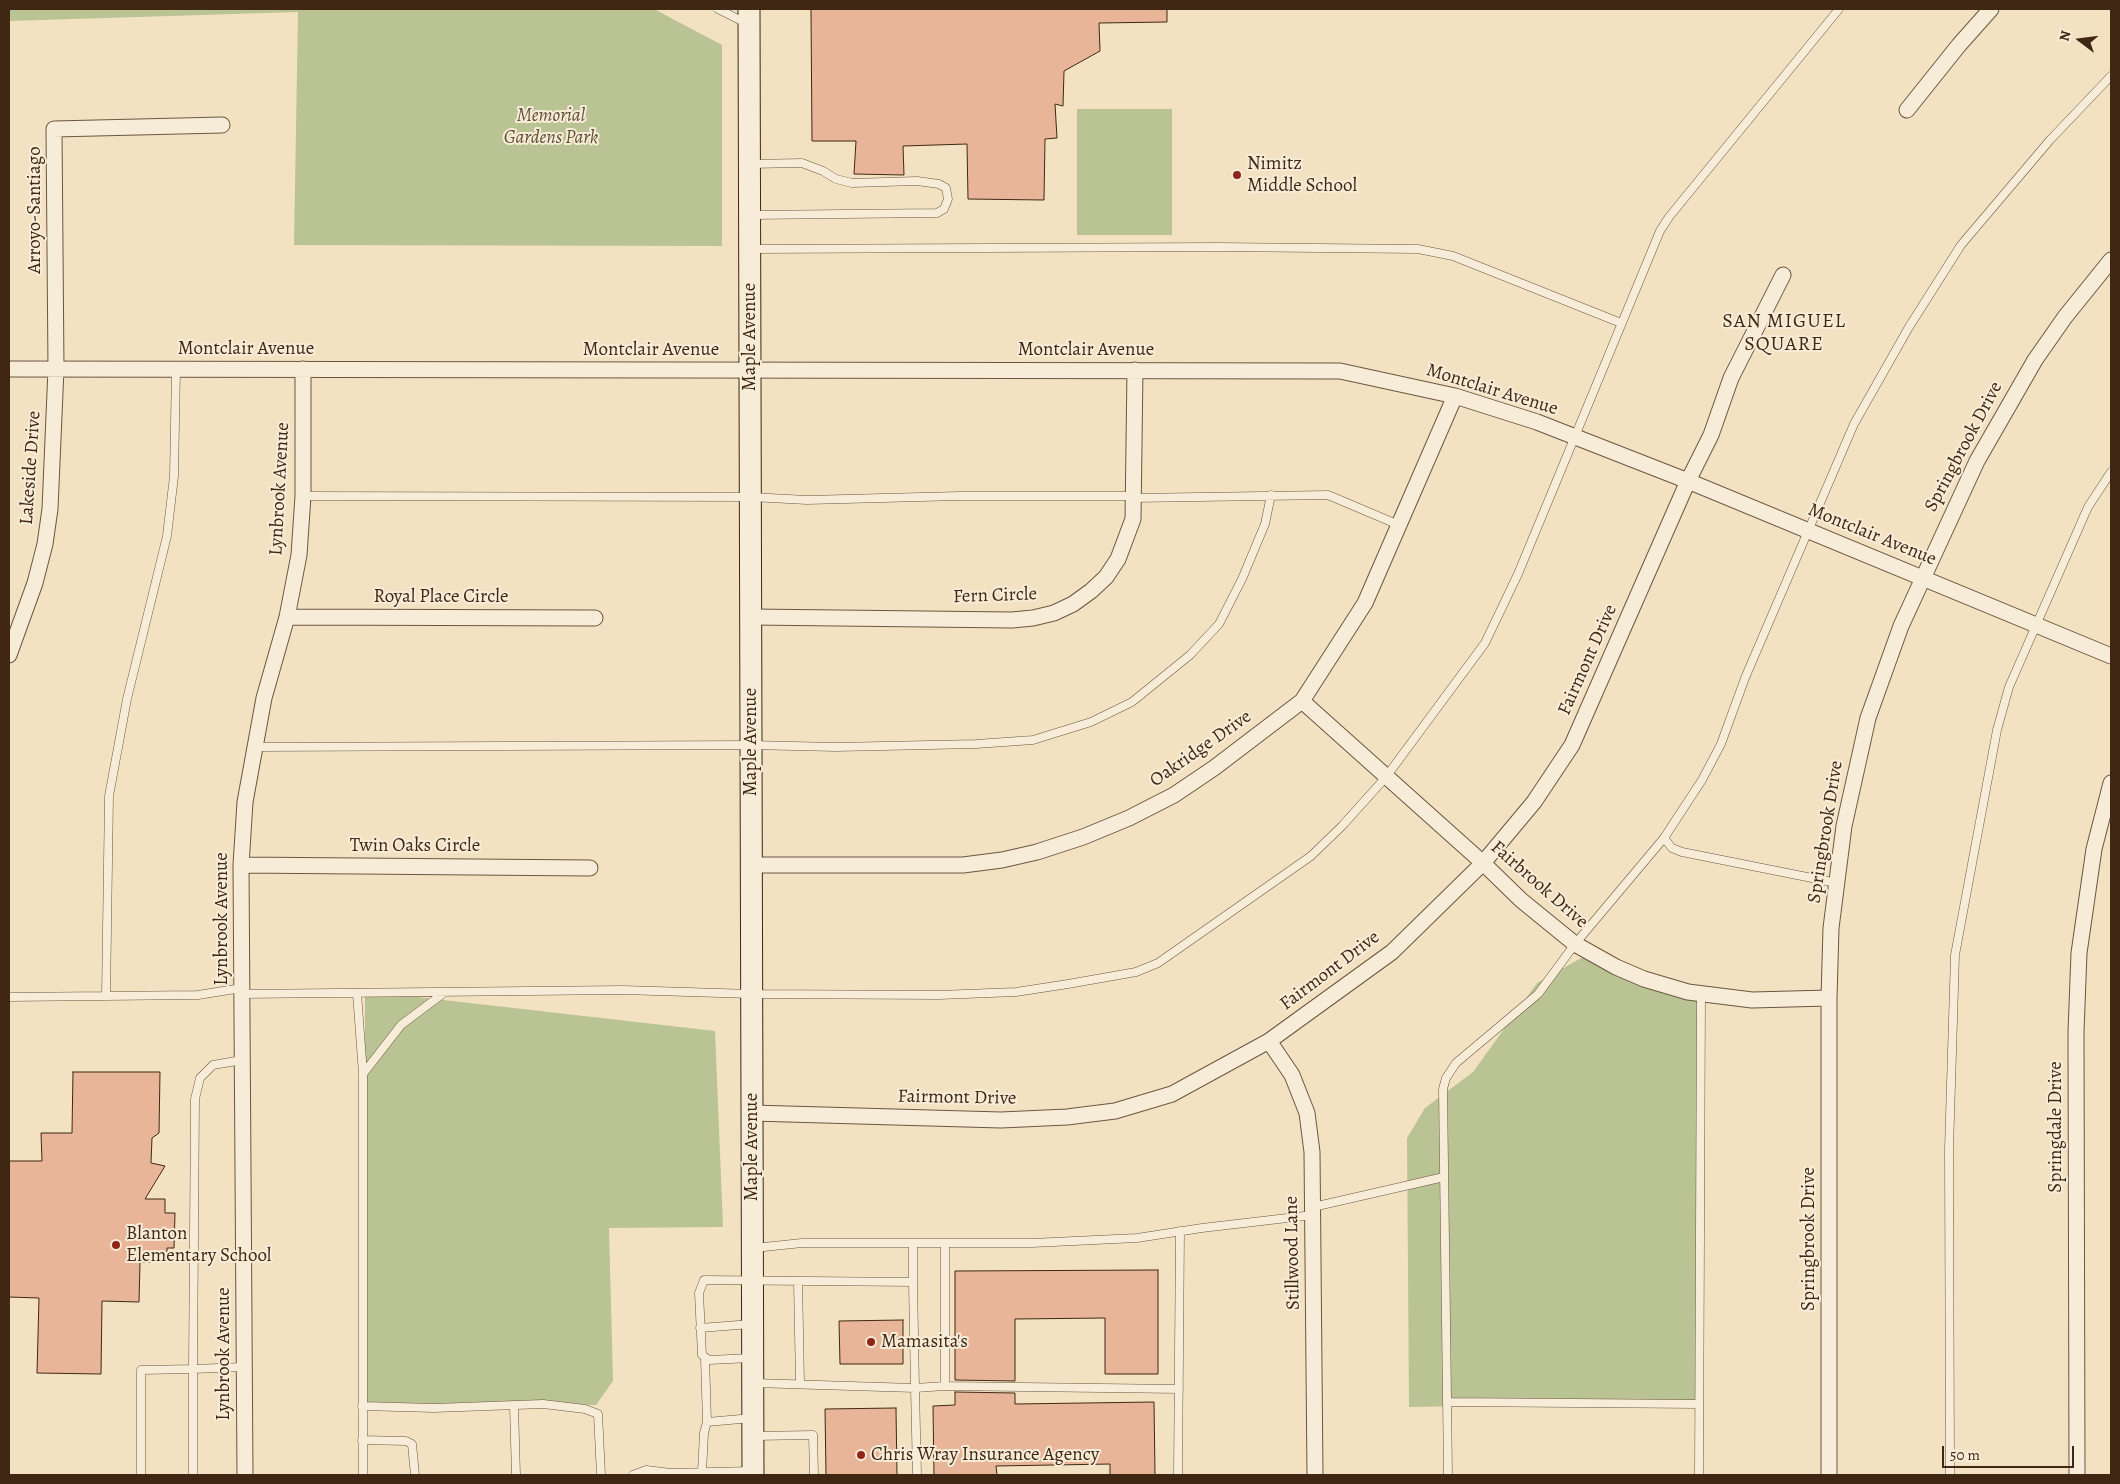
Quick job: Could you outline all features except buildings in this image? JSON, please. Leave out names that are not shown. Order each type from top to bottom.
[{"type":"main road","name":"Maple Avenue","points":[[749,17],[753,1473]]},
{"type":"street","points":[[1907,110],[1959,45],[1991,9]]},
{"type":"street","name":"Arroyo-Santiago","points":[[56,369],[54,129],[222,125]]},
{"type":"street","name":"Springbrook Drive","points":[[1829,1475],[1829,998],[1831,928],[1844,826],[1868,718],[1901,626],[1924,578],[1952,511],[2007,405],[2065,317],[2111,260]]},
{"type":"street","points":[[1688,481],[1711,435],[1731,378],[1784,275]]},
{"type":"street","name":"Montclair Avenue","points":[[9,369],[1340,371],[1455,396],[1537,422],[1688,481],[2111,656]]},
{"type":"street","name":"Lakeside Drive","points":[[9,655],[35,583],[45,544],[50,510],[56,369]]},
{"type":"street","name":"Lynbrook Avenue","points":[[245,1475],[241,865],[246,802],[264,698],[287,617],[299,555],[303,496],[303,369]]},
{"type":"street","name":"Fern Circle","points":[[751,617],[1012,620],[1054,613],[1073,604],[1091,592],[1110,571],[1127,540],[1133,519],[1135,370]]},
{"type":"street","name":"Oakridge Drive","points":[[752,864],[963,865],[1002,860],[1037,852],[1128,818],[1174,795],[1214,768],[1302,701],[1365,603],[1455,396]]},
{"type":"street","name":"Fairmont Drive","points":[[752,1113],[1001,1120],[1067,1117],[1115,1110],[1172,1094],[1269,1041],[1392,952],[1483,863],[1534,802],[1572,744],[1688,481]]},
{"type":"street","name":"Royal Place Circle","points":[[287,617],[595,618]]},
{"type":"street","name":"Fairbrook Drive","points":[[1302,701],[1483,863],[1543,920],[1576,944],[1616,967],[1644,979],[1701,994],[1752,1000],[1829,998]]},
{"type":"street","name":"Springdale Drive","points":[[2077,1475],[2076,1032],[2079,953],[2094,849],[2111,783]]},
{"type":"street","name":"Twin Oaks Circle","points":[[241,865],[590,868]]},
{"type":"street","name":"Stillwood Lane","points":[[1269,1041],[1292,1075],[1307,1113],[1312,1152],[1315,1475]]},
{"type":"lane","points":[[718,9],[749,17]]},
{"type":"lane","points":[[9,997],[198,995],[242,991],[357,993],[623,990],[752,994],[939,995],[1016,992],[1136,972],[1158,962],[1311,856],[1342,826],[1386,777],[1485,643],[1518,574],[1654,242],[1669,217],[1839,9]]},
{"type":"lane","points":[[1448,1475],[1443,1088],[1446,1078],[1456,1063],[1538,994],[1576,944],[1664,838],[1702,780],[1721,744],[1745,678],[1854,424],[1909,327],[1961,245],[2050,140],[2111,76]]},
{"type":"lane","points":[[750,164],[802,163],[823,171],[836,179],[852,183],[917,181],[939,184],[946,188],[948,199],[944,209],[937,213],[750,215]]},
{"type":"lane","points":[[750,249],[795,247],[1418,249],[1452,256],[1620,324]]},
{"type":"lane","points":[[106,996],[109,796],[127,698],[167,536],[174,476],[176,369]]},
{"type":"lane","points":[[1950,1475],[1950,1149],[1955,954],[1997,730],[2009,687],[2035,624],[2088,507],[2111,472]]},
{"type":"lane","points":[[256,747],[751,745],[836,747],[976,744],[1033,740],[1091,722],[1132,702],[1190,655],[1219,624],[1242,579],[1265,524],[1271,495]]},
{"type":"lane","points":[[303,496],[751,497],[807,500],[959,496],[1328,496],[1399,525]]},
{"type":"lane","points":[[1664,838],[1672,848],[1682,852],[1837,883]]},
{"type":"lane","points":[[363,1074],[401,1025],[445,992]]},
{"type":"lane","points":[[357,993],[363,1074],[363,1475]]},
{"type":"lane","points":[[1699,1475],[1701,994]]},
{"type":"lane","points":[[193,1475],[195,1099],[200,1078],[213,1065],[242,1060]]},
{"type":"lane","points":[[752,1248],[802,1243],[1032,1243],[1137,1238],[1313,1211],[1444,1177]]},
{"type":"lane","points":[[1178,1475],[1180,1231]]},
{"type":"lane","points":[[913,1243],[917,1475]]},
{"type":"lane","points":[[945,1243],[945,1386]]},
{"type":"lane","points":[[702,1472],[704,1433],[708,1422],[699,1293],[704,1280],[913,1282]]},
{"type":"lane","points":[[798,1282],[800,1384]]},
{"type":"lane","points":[[700,1328],[752,1324]]},
{"type":"lane","points":[[705,1358],[753,1358]]},
{"type":"lane","points":[[141,1475],[141,1370],[244,1367]]},
{"type":"lane","points":[[752,1383],[915,1388],[945,1386],[1179,1389]]},
{"type":"lane","points":[[1448,1402],[1699,1404]]},
{"type":"lane","points":[[362,1406],[434,1408],[551,1405],[585,1409],[598,1414],[601,1475]]},
{"type":"lane","points":[[514,1406],[516,1475]]},
{"type":"lane","points":[[708,1422],[813,1435],[814,1475]]},
{"type":"lane","points":[[362,1440],[406,1441],[412,1444],[415,1475]]},
{"type":"lane","points":[[632,1475],[646,1470],[670,1473],[753,1473]]},
{"type":"green space","name":"Memorial Gardens Park","points":[[9,9],[654,9],[722,45],[722,246],[294,245],[298,12],[9,21]]},
{"type":"green space","points":[[1077,109],[1172,109],[1172,235],[1077,235]]},
{"type":"green space","points":[[1590,953],[1701,995],[1700,1402],[1409,1407],[1407,1138],[1425,1108],[1473,1072],[1537,983]]},
{"type":"green space","points":[[365,991],[715,1031],[723,1227],[609,1228],[613,1381],[596,1405],[365,1404]]},
{"type":"place","name":"Nimitz Middle School","points":[[1237,175]]},
{"type":"place","name":"Blanton Elementary School","points":[[116,1245]]},
{"type":"place","name":"Mamasita's","points":[[871,1342]]},
{"type":"place","name":"Chris Wray Insurance Agency","points":[[861,1455]]},
{"type":"district","name":"SAN MIGUEL SQUARE","points":[[1784,334]]}]
